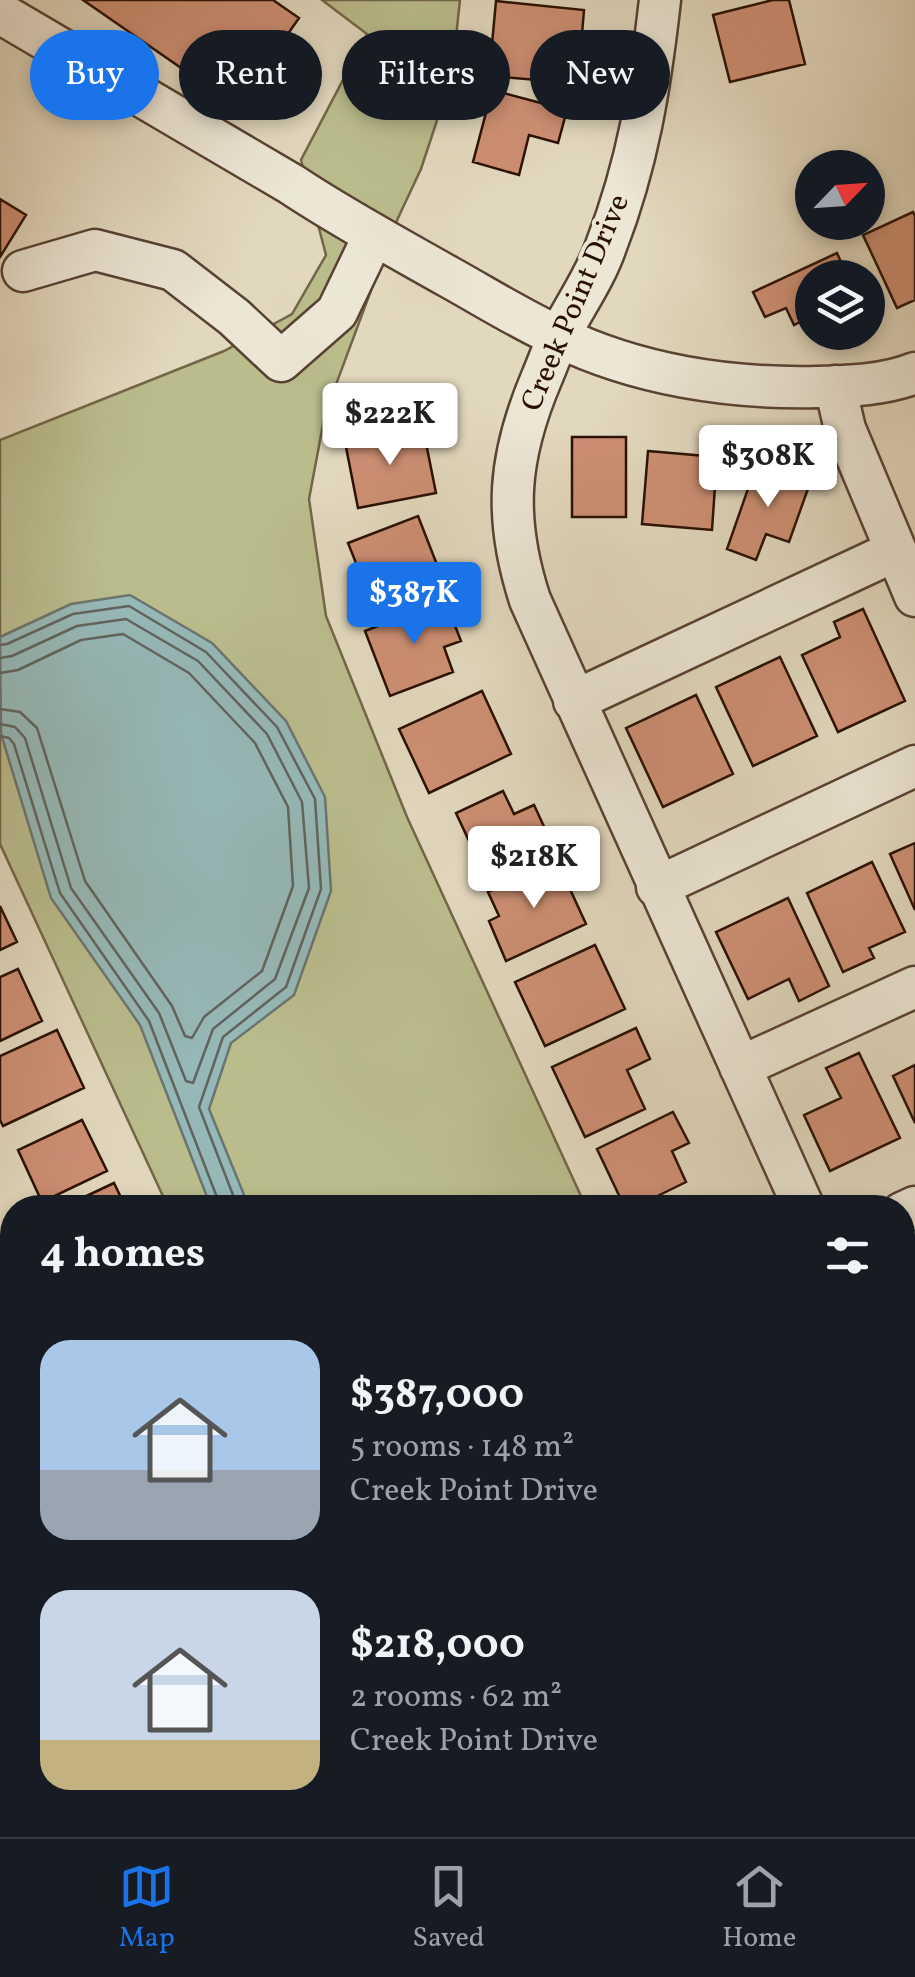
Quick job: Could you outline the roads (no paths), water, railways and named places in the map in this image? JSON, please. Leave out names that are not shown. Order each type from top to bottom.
[{"type":"street","name":"Creek Point Drive","points":[[660,0],[650,88],[622,204],[604,252],[558,337],[527,413],[518,444],[511,504],[519,567],[530,600],[798,1195]]},
{"type":"street","points":[[0,13],[334,212],[558,337],[636,366],[756,387],[872,384],[915,372]]},
{"type":"street","points":[[23,271],[95,250],[172,270],[281,360],[337,312],[374,235]]},
{"type":"street","points":[[835,386],[845,429],[915,596]]},
{"type":"street","points":[[574,700],[895,551]]},
{"type":"street","points":[[657,887],[915,766]]},
{"type":"street","points":[[740,1067],[915,988]]},
{"type":"water","points":[[130,595],[212,643],[286,721],[325,797],[331,891],[294,995],[231,1043],[209,1109],[244,1195],[206,1195],[140,1025],[51,898],[1,734],[0,637],[71,604]]}]
